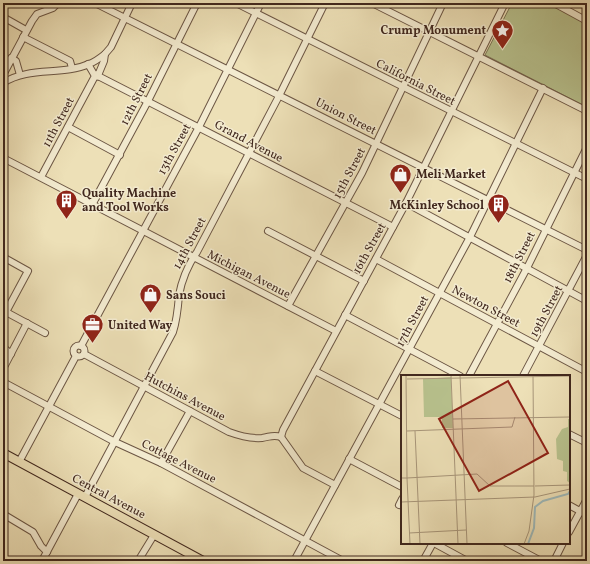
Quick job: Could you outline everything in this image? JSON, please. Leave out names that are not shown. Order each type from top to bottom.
[{"type":"main road","name":"Central Avenue","points":[[3,453],[204,561]]},
{"type":"street","points":[[3,75],[5,64],[11,58],[26,30],[37,14],[53,8],[58,3]]},
{"type":"street","name":"Union Street","points":[[95,3],[587,250]]},
{"type":"street","name":"11th Street","points":[[41,177],[95,76],[99,73],[105,54],[111,47],[132,3]]},
{"type":"street","name":"12th Street","points":[[92,205],[120,155],[197,3]]},
{"type":"street","name":"California Street","points":[[236,3],[587,180]]},
{"type":"street","name":"13th Street","points":[[81,346],[199,127],[260,3]]},
{"type":"street","name":"14th Street","points":[[42,561],[115,442],[175,327],[184,275],[280,95],[325,3]]},
{"type":"street","points":[[372,3],[587,111]]},
{"type":"street","name":"15th Street","points":[[288,306],[346,202],[376,144],[443,3]]},
{"type":"street","name":"16th Street","points":[[281,436],[406,203],[506,3]]},
{"type":"street","points":[[554,3],[565,6],[587,21]]},
{"type":"street","points":[[3,17],[26,30]]},
{"type":"street","points":[[23,37],[70,61],[72,68]]},
{"type":"street","points":[[3,83],[10,78],[20,75],[72,68],[88,64],[105,54]]},
{"type":"street","points":[[11,58],[16,61],[20,75]]},
{"type":"street","points":[[88,64],[95,76]]},
{"type":"street","name":"Grand Avenue","points":[[95,76],[100,77],[199,127],[249,154],[346,202],[393,228]]},
{"type":"street","name":"17th Street","points":[[294,561],[470,237],[543,88]]},
{"type":"street","points":[[68,127],[120,155]]},
{"type":"street","name":"18th Street","points":[[469,375],[527,268],[587,147]]},
{"type":"street","name":"Michigan Avenue","points":[[3,158],[336,332]]},
{"type":"street","points":[[406,203],[587,301]]},
{"type":"street","points":[[268,231],[364,281]]},
{"type":"street","name":"19th Street","points":[[524,375],[587,255]]},
{"type":"street","points":[[3,257],[28,271],[6,312],[45,333]]},
{"type":"street","name":"Newton Street","points":[[376,259],[587,372]]},
{"type":"street","points":[[345,315],[458,375]]},
{"type":"street","points":[[3,369],[27,323]]},
{"type":"street","points":[[19,462],[76,356],[74,349],[78,346],[84,348],[84,354],[81,356],[76,356]]},
{"type":"street","points":[[3,347],[10,355]]},
{"type":"street","points":[[3,352],[10,355]]},
{"type":"street","name":"Hutchins Avenue","points":[[84,354],[144,387],[240,436],[251,438],[263,438],[275,435],[281,436]]},
{"type":"street","points":[[315,371],[401,415]]},
{"type":"street","name":"Cottage Avenue","points":[[3,382],[115,442],[162,463],[343,561]]},
{"type":"street","points":[[162,463],[190,411]]},
{"type":"street","points":[[263,438],[288,422]]},
{"type":"street","points":[[570,434],[587,443]]},
{"type":"street","points":[[281,436],[303,468],[335,485]]},
{"type":"street","points":[[349,459],[401,486]]},
{"type":"street","points":[[570,530],[587,499]]},
{"type":"street","points":[[570,506],[587,515]]},
{"type":"street","points":[[3,514],[33,532],[41,546],[47,552]]},
{"type":"street","points":[[138,561],[154,535]]},
{"type":"street","points":[[423,561],[432,544]]},
{"type":"street","points":[[435,544],[467,561]]},
{"type":"street","points":[[509,544],[541,561]]},
{"type":"street","points":[[554,561],[562,544]]},
{"type":"green space","points":[[512,3],[548,3],[587,24],[587,107],[485,55]]},
{"type":"place","name":"Crump Monument","points":[[502,50]]},
{"type":"place","name":"Meli Market","points":[[400,194]]},
{"type":"place","name":"Quality Machine and Tool Works","points":[[67,220]]},
{"type":"place","name":"McKinley School","points":[[499,224]]},
{"type":"place","name":"Sans Souci","points":[[151,314]]},
{"type":"place","name":"United Way","points":[[93,344]]}]
